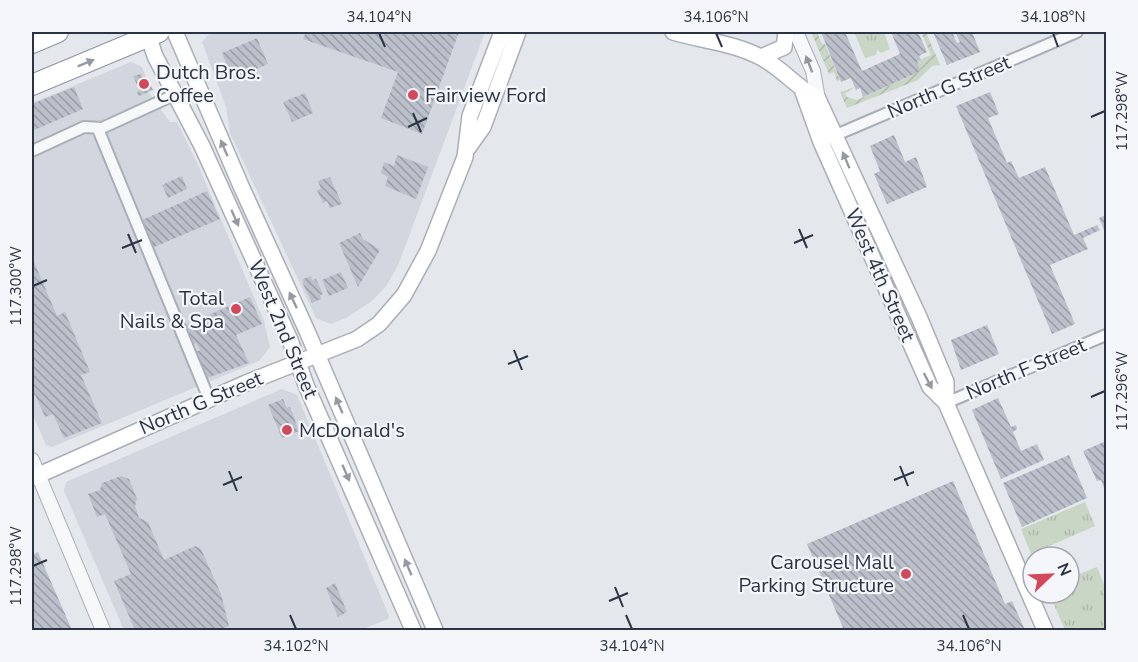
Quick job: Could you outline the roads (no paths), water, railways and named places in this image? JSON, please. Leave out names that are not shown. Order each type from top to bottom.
[{"type":"highway","points":[[32,43],[58,32]]},
{"type":"highway","points":[[32,85],[151,33]]},
{"type":"main road","name":"West 2nd Street","points":[[175,32],[433,626]]},
{"type":"main road","name":"North G Street","points":[[468,148],[470,116],[502,32]]},
{"type":"main road","name":"North G Street","points":[[33,471],[298,361],[357,339],[379,324],[395,307],[415,278],[428,251],[468,148],[483,127],[518,32]]},
{"type":"main road","points":[[673,32],[733,46],[761,57],[778,68],[803,92],[818,99]]},
{"type":"main road","points":[[761,57],[784,47],[786,32]]},
{"type":"main road","name":"West 2nd Street","points":[[151,33],[174,95],[202,146],[298,361],[412,630]]},
{"type":"main road","name":"West 4th Street","points":[[803,92],[821,142],[930,387],[946,403],[1045,630]]},
{"type":"main road","name":"West 4th Street","points":[[818,99],[946,382],[946,403]]},
{"type":"main road","points":[[202,146],[210,149],[232,186],[241,186]]},
{"type":"street","points":[[796,32],[813,71],[818,99]]},
{"type":"street","name":"North G Street","points":[[821,142],[1077,32]]},
{"type":"street","points":[[32,151],[84,127],[98,129],[174,95]]},
{"type":"street","points":[[98,129],[208,399]]},
{"type":"street","name":"North F Street","points":[[946,403],[1107,335]]},
{"type":"street","points":[[33,471],[103,630]]},
{"type":"street","points":[[412,630],[433,626]]},
{"type":"place","name":"Dutch Bros. Coffee","points":[[144,84]]},
{"type":"place","name":"Fairview Ford","points":[[413,95]]},
{"type":"place","name":"Total Nails & Spa","points":[[236,309]]},
{"type":"place","name":"McDonald's","points":[[287,430]]},
{"type":"place","name":"Carousel Mall Parking Structure","points":[[906,574]]}]
